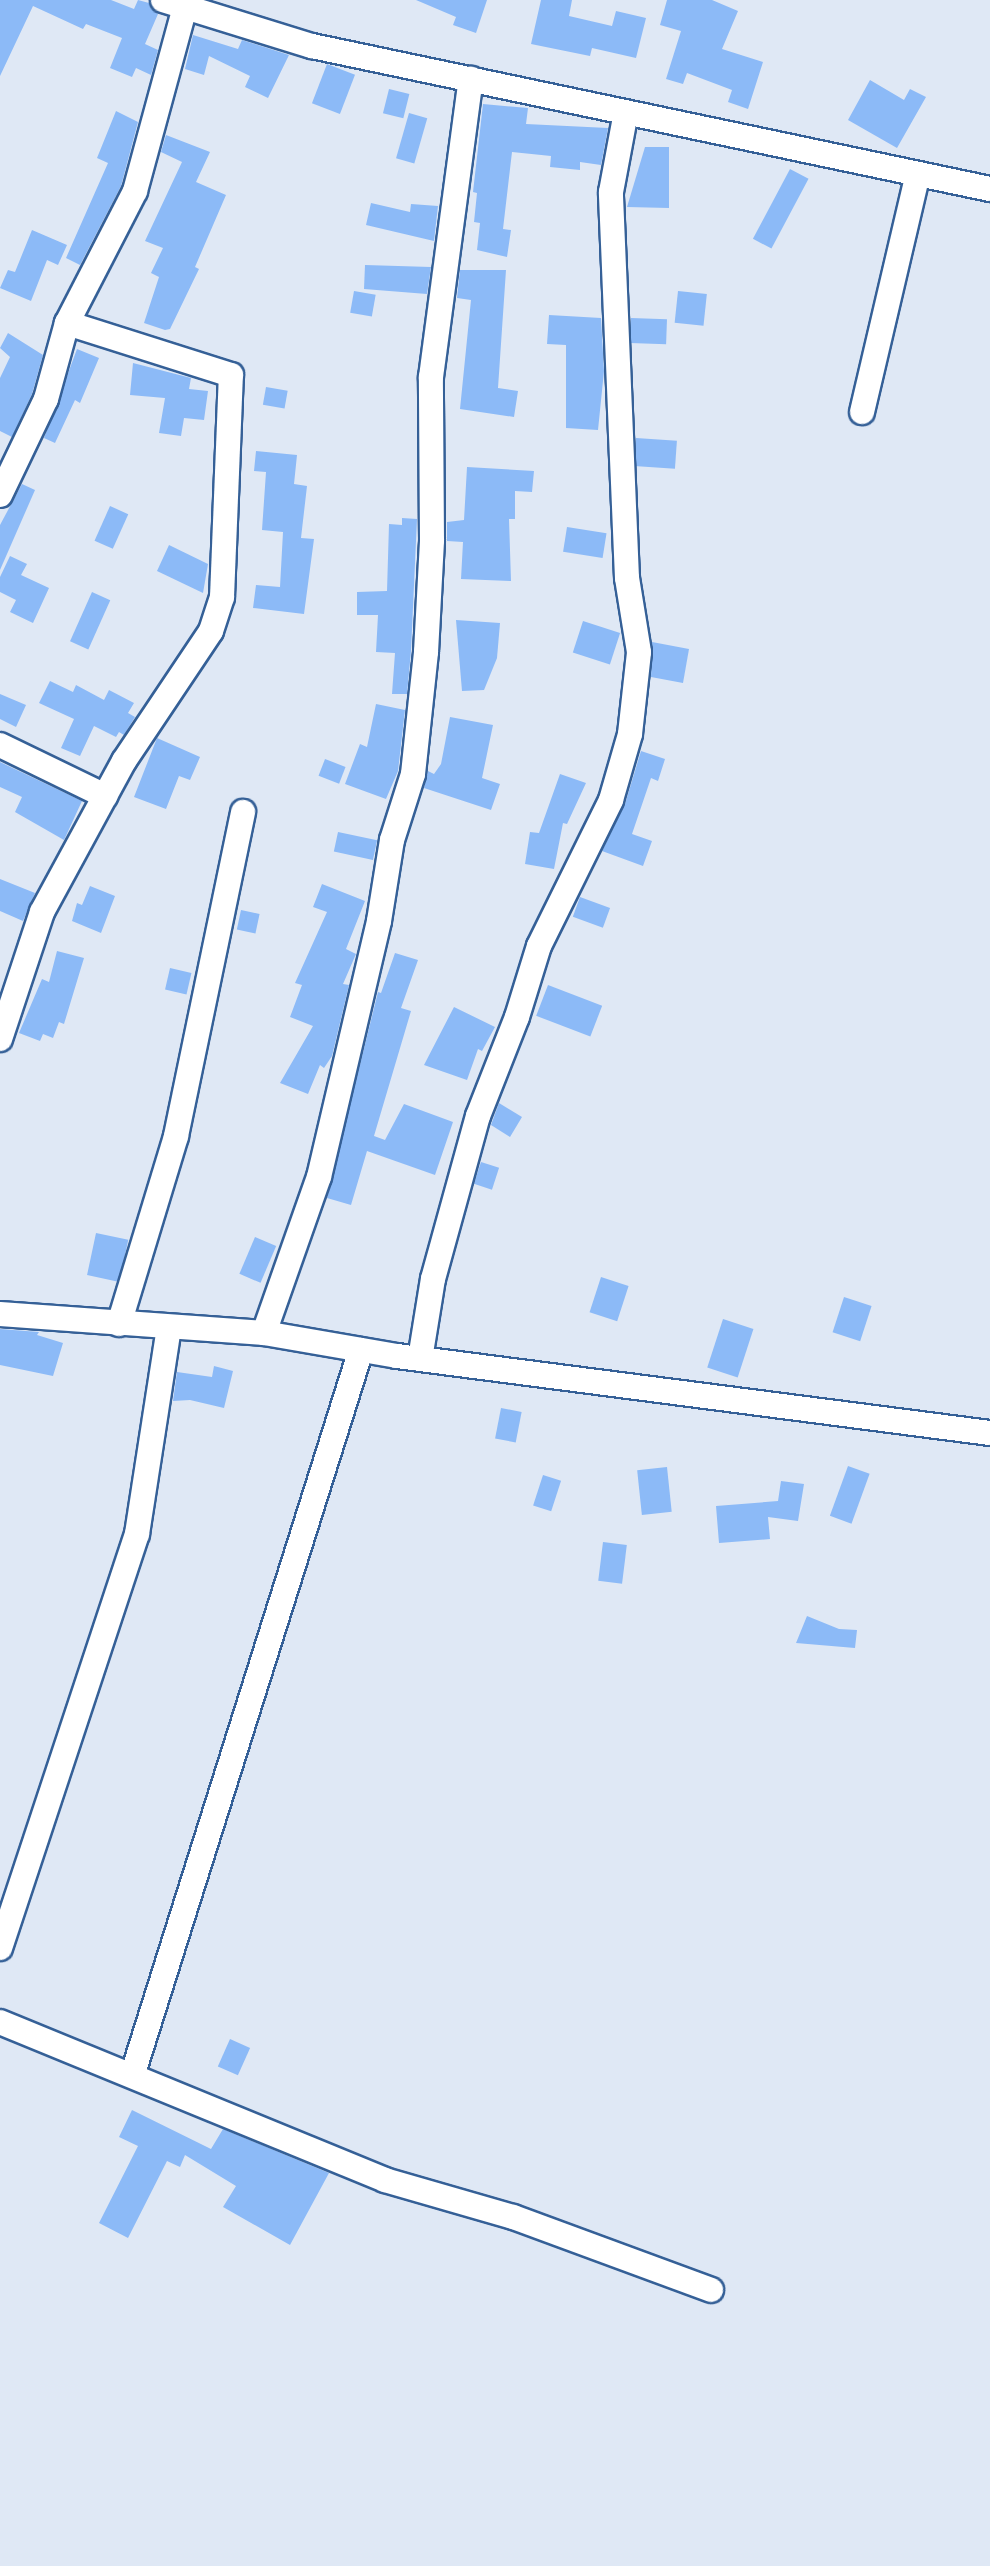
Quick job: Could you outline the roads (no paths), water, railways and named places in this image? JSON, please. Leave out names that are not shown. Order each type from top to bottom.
[{"type":"street","points":[[0,495],[46,399],[66,324],[135,191],[179,2],[312,46],[990,189]]},
{"type":"street","points":[[264,1333],[319,1177],[379,921],[391,840],[412,774],[430,568],[431,377],[471,79]]},
{"type":"street","points":[[419,1359],[433,1279],[478,1116],[517,1017],[539,946],[611,800],[630,734],[639,652],[627,578],[611,192],[625,112]]},
{"type":"street","points":[[862,412],[918,174]]},
{"type":"street","points":[[0,1039],[42,912],[105,796],[170,688],[211,631],[222,597],[234,382],[222,371],[66,324]]},
{"type":"street","points":[[0,745],[105,796]]},
{"type":"street","points":[[119,1324],[176,1136],[243,812]]},
{"type":"street","points":[[0,1314],[264,1333],[419,1359],[990,1433]]},
{"type":"street","points":[[0,1948],[136,1534],[169,1328]]},
{"type":"street","points":[[133,2073],[361,1350]]},
{"type":"street","points":[[0,2022],[133,2073],[385,2180],[513,2217],[711,2290]]}]
